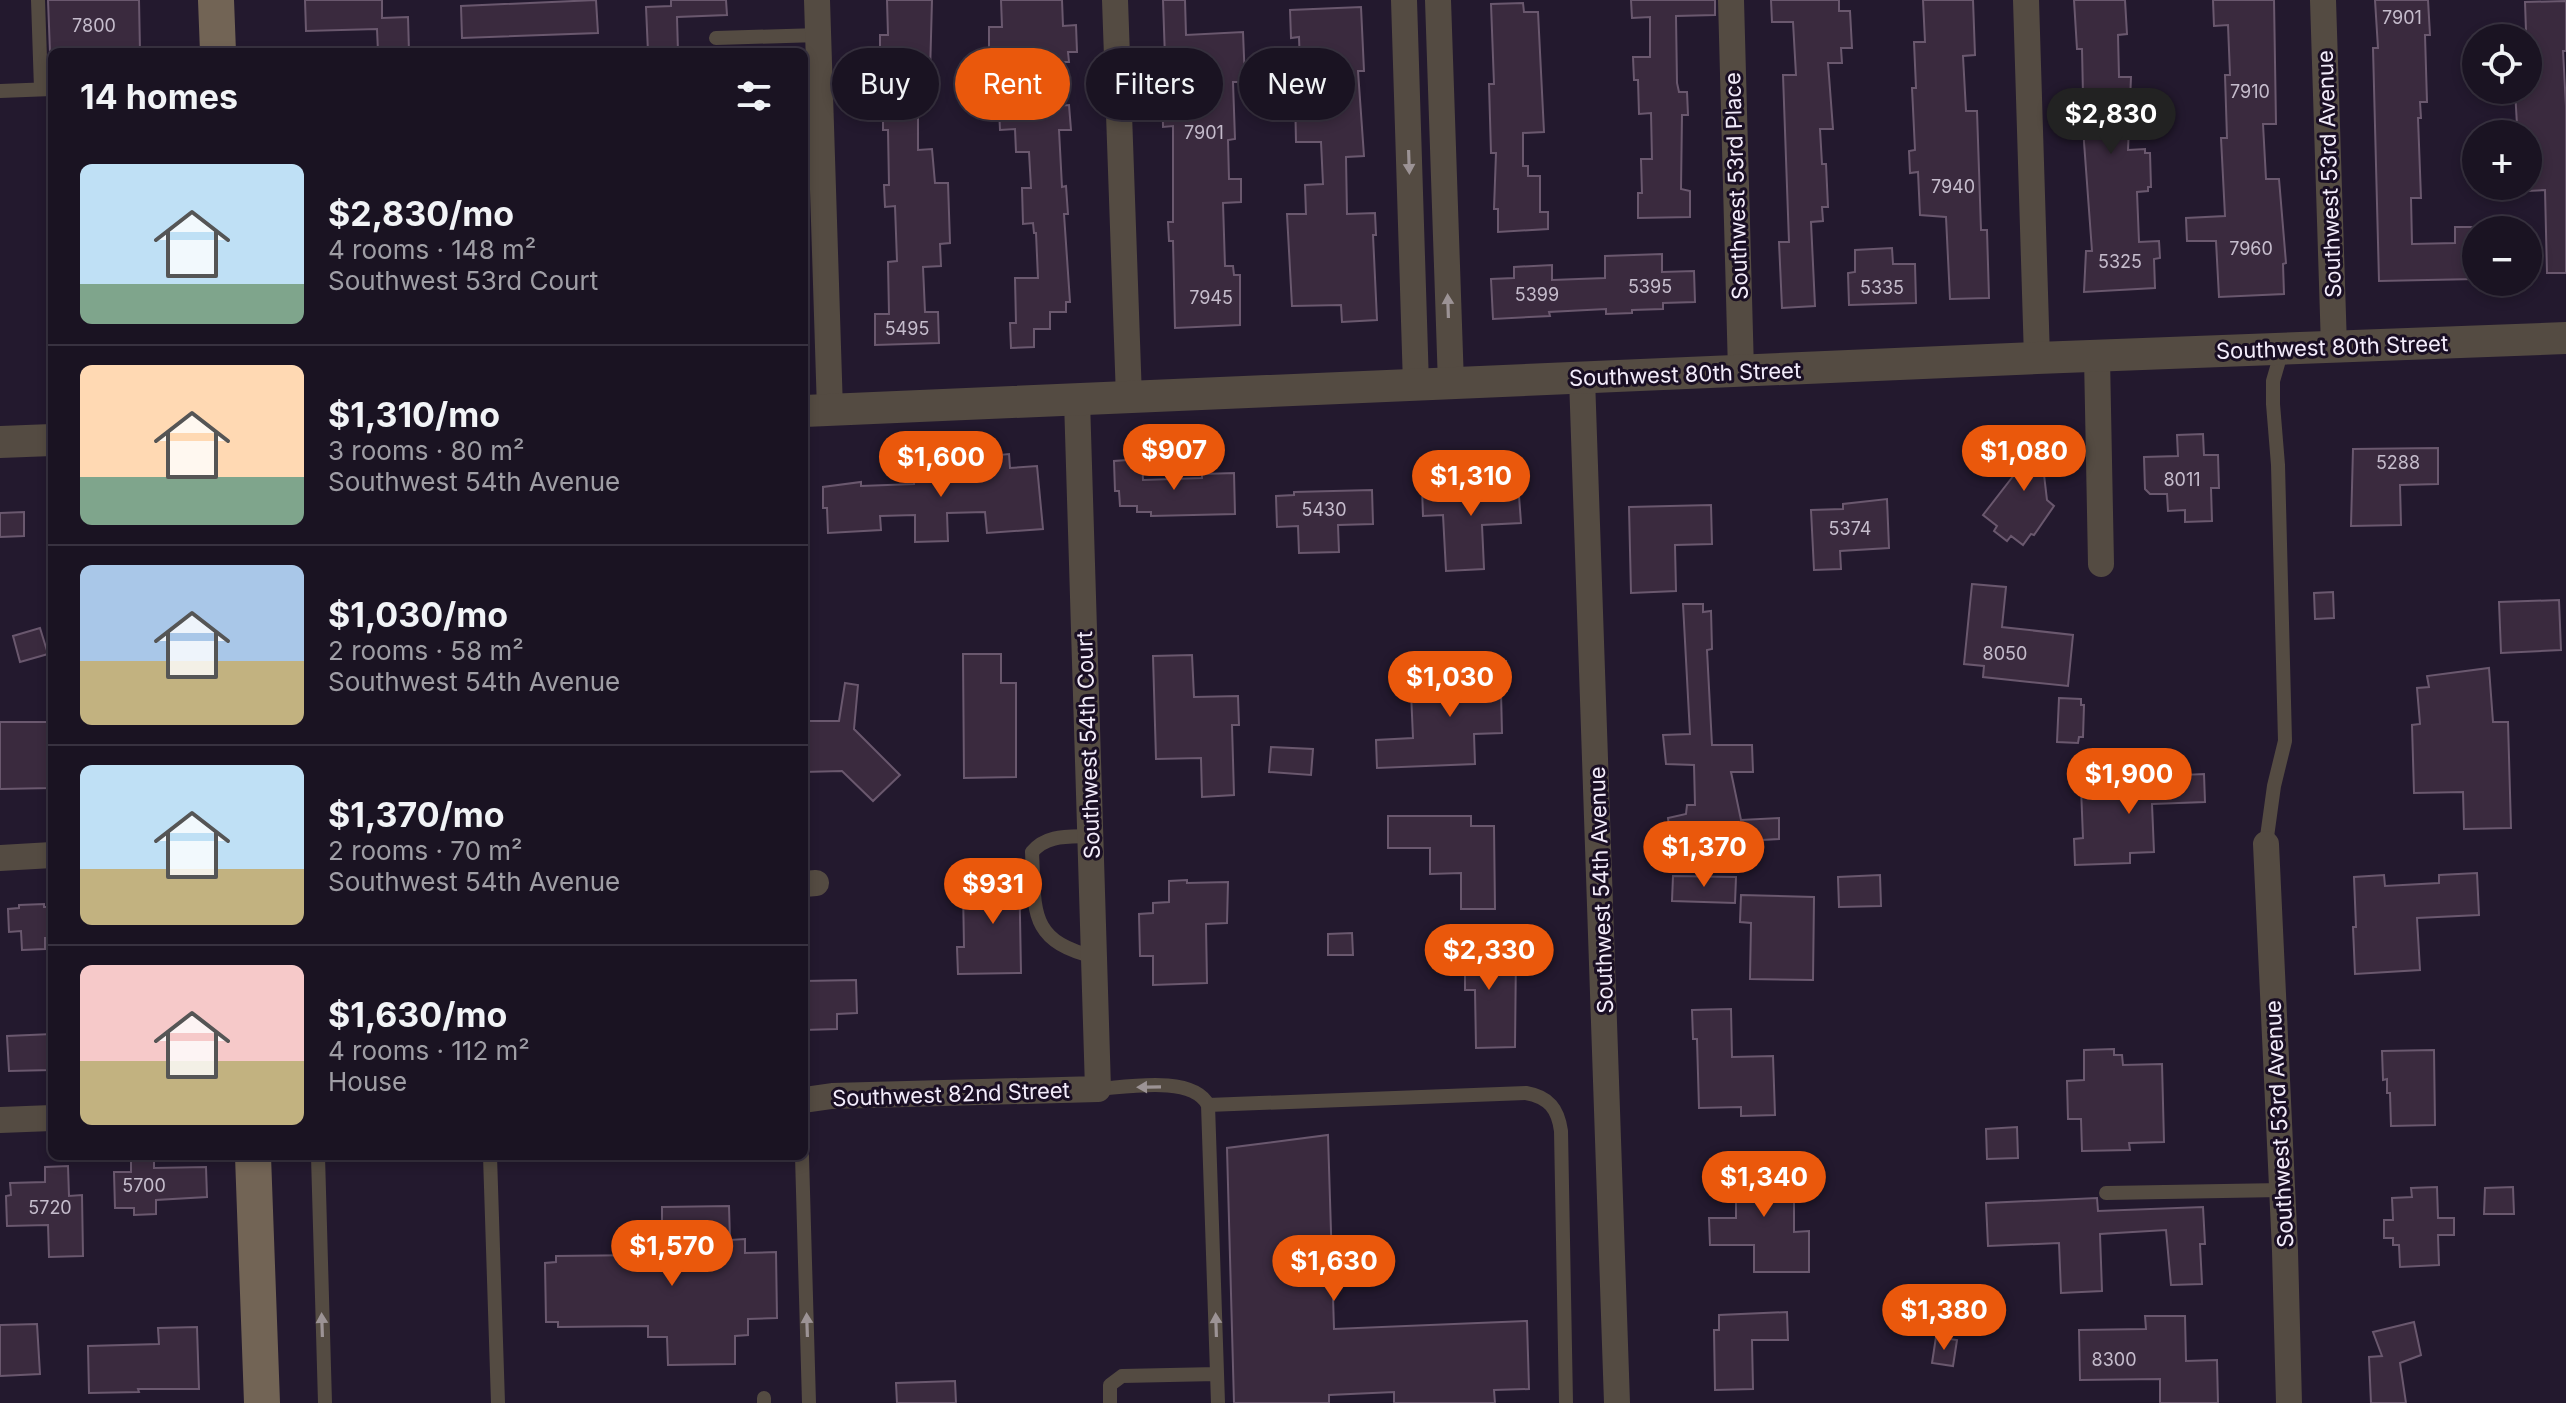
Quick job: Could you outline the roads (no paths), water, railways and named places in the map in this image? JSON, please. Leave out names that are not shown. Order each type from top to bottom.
[{"type":"main road","points":[[216,0],[218,48]]},
{"type":"main road","points":[[253,1160],[262,1403]]},
{"type":"street","points":[[817,0],[819,35],[812,105],[817,411]]},
{"type":"street","points":[[1115,0],[1129,398]]},
{"type":"street","points":[[1404,0],[1416,385]]},
{"type":"street","points":[[1438,0],[1451,384]]},
{"type":"street","name":"Southwest 53rd Place","points":[[1731,0],[1741,371]]},
{"type":"street","points":[[2026,0],[2037,358]]},
{"type":"street","name":"Southwest 53rd Avenue","points":[[2323,0],[2334,347]]},
{"type":"street","name":"Southwest 80th Street","points":[[817,411],[2566,338]]},
{"type":"street","points":[[2097,357],[2101,564]]},
{"type":"street","name":"Southwest 54th Avenue","points":[[1582,378],[1617,1403]]},
{"type":"street","name":"Southwest 54th Court","points":[[1077,400],[1098,1089]]},
{"type":"street","points":[[0,442],[48,440]]},
{"type":"street","name":"Southwest 53rd Avenue","points":[[2266,844],[2289,1403]]},
{"type":"street","points":[[0,858],[48,855]]},
{"type":"street","name":"Southwest 82nd Street","points":[[808,1099],[832,1096],[1098,1089]]},
{"type":"street","points":[[0,1120],[48,1118]]},
{"type":"lane","points":[[0,91],[47,89],[38,0]]},
{"type":"lane","points":[[716,38],[819,35]]},
{"type":"lane","points":[[2266,844],[2274,786],[2285,741],[2278,465],[2273,404],[2273,381],[2282,349]]},
{"type":"lane","points":[[1091,836],[1051,838],[1040,843],[1032,852],[1034,906],[1039,923],[1057,945],[1095,957]]},
{"type":"lane","points":[[1098,1089],[1183,1087],[1199,1093],[1208,1105],[1218,1403]]},
{"type":"lane","points":[[1208,1105],[1526,1093],[1549,1101],[1556,1110],[1561,1131],[1566,1403]]},
{"type":"lane","points":[[318,1160],[325,1403]]},
{"type":"lane","points":[[490,1160],[498,1403]]},
{"type":"lane","points":[[802,1160],[809,1403]]},
{"type":"lane","points":[[2106,1193],[2282,1190]]},
{"type":"lane","points":[[1110,1403],[1110,1385],[1122,1376],[1217,1374]]}]
